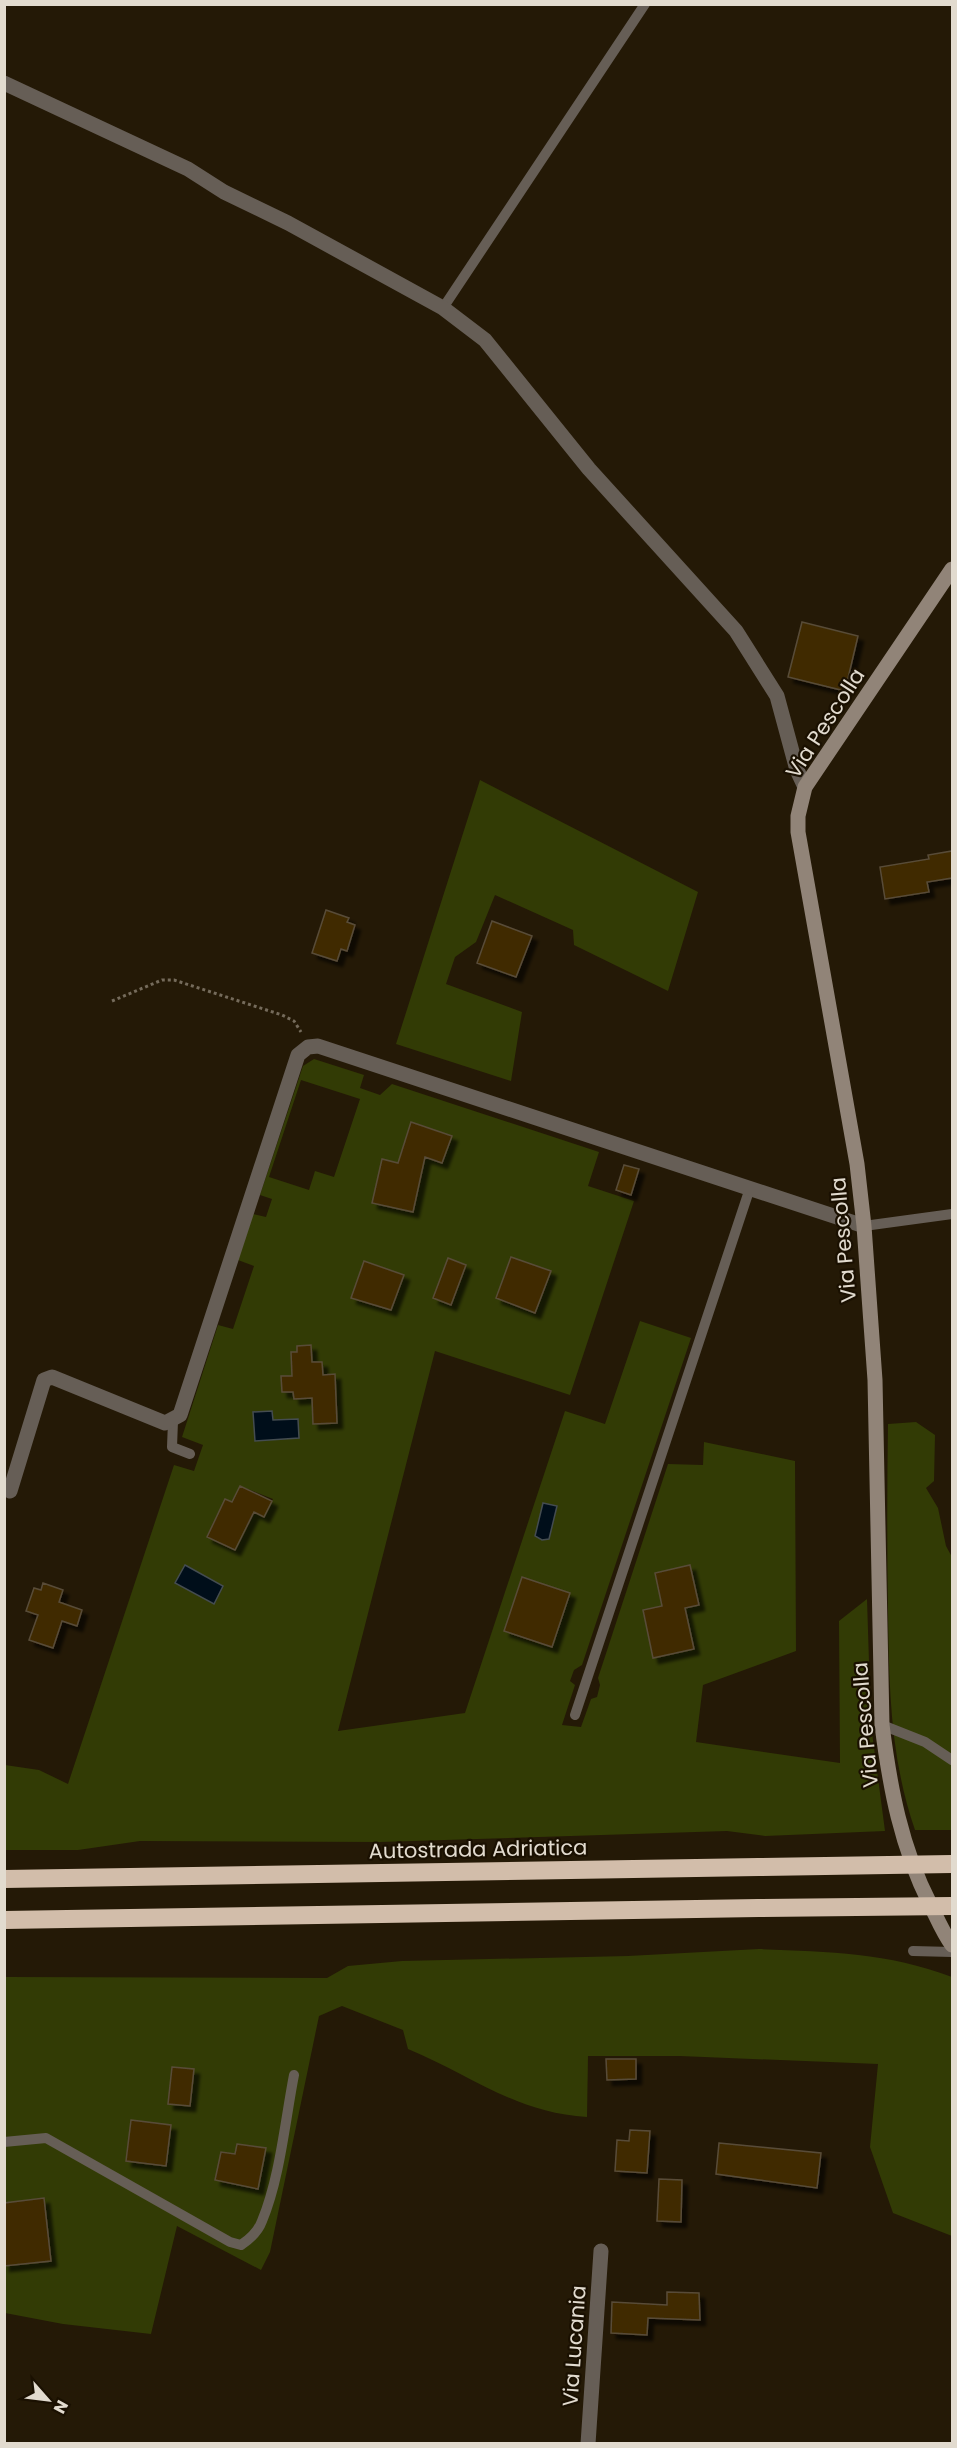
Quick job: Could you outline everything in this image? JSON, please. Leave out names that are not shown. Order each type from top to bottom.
[{"type":"highway","name":"Autostrada Adriatica","points":[[4,1879],[952,1864]]},
{"type":"highway","points":[[4,1920],[952,1906]]},
{"type":"street","points":[[4,83],[188,169],[224,192],[443,308],[485,340],[589,469],[736,631],[777,696],[797,770],[805,787]]},
{"type":"street","name":"Via Pescolla","points":[[952,569],[805,787],[798,816],[798,832],[855,1152],[864,1226],[875,1380],[882,1725],[889,1780],[900,1830],[920,1885],[952,1945]]},
{"type":"street","points":[[10,1491],[44,1380],[52,1377],[165,1423],[173,1421],[180,1415],[298,1055],[308,1047],[318,1047],[864,1226]]},
{"type":"street","name":"Via Lucania","points":[[588,2444],[602,2251]]},
{"type":"lane","points":[[443,308],[645,4]]},
{"type":"lane","points":[[575,1715],[750,1188]]},
{"type":"lane","points":[[864,1226],[952,1214]]},
{"type":"lane","points":[[173,1421],[172,1447],[190,1454]]},
{"type":"lane","points":[[882,1725],[925,1742],[952,1760]]},
{"type":"lane","points":[[913,1951],[952,1952]]},
{"type":"lane","points":[[4,2142],[46,2138],[230,2242],[241,2245],[250,2239],[261,2223],[270,2196],[294,2075]]},
{"type":"path","points":[[112,1001],[162,980],[174,981],[282,1015],[294,1022],[308,1047]]},
{"type":"green space","points":[[480,780],[698,892],[668,991],[574,945],[573,930],[495,895],[476,942],[455,957],[446,984],[522,1012],[511,1081],[396,1044]]},
{"type":"green space","points":[[314,1059],[364,1075],[360,1088],[380,1095],[392,1084],[599,1152],[588,1186],[634,1201],[570,1395],[435,1351],[338,1731],[465,1713],[565,1411],[605,1424],[640,1321],[691,1338],[582,1665],[574,1670],[570,1681],[575,1685],[562,1725],[581,1727],[591,1699],[597,1697],[600,1685],[598,1678],[668,1464],[703,1465],[704,1442],[795,1461],[796,1651],[703,1685],[696,1742],[840,1763],[839,1621],[867,1599],[871,1725],[885,1831],[765,1836],[727,1831],[380,1842],[140,1841],[78,1850],[5,1850],[5,1765],[39,1770],[68,1784],[174,1465],[194,1471],[203,1445],[182,1437],[218,1325],[233,1329],[254,1266],[238,1260],[253,1214],[266,1217],[272,1199],[260,1195],[303,1066]],"holes":[[[301,1080],[360,1099],[334,1177],[315,1171],[309,1190],[269,1177]],[[382,1159],[422,1168],[413,1212],[372,1203]],[[365,1261],[404,1275],[391,1310],[377,1305],[372,1283],[365,1302],[351,1298]],[[311,1345],[312,1362],[322,1362],[323,1375],[293,1392],[281,1377],[296,1376],[291,1352],[297,1352],[297,1346]],[[240,1486],[273,1499],[264,1517],[254,1512],[235,1550],[207,1536],[225,1499],[232,1502]],[[690,1565],[699,1605],[685,1608],[653,1658],[643,1611],[662,1606],[655,1573]],[[522,1577],[570,1593],[551,1647],[504,1631]]]},
{"type":"green space","points":[[916,1422],[935,1435],[934,1481],[926,1488],[938,1508],[946,1546],[952,1557],[952,1830],[915,1830],[900,1776],[892,1722],[888,1638],[888,1424]]},
{"type":"green space","points":[[759,1949],[833,1953],[881,1958],[952,1977],[952,2236],[893,2213],[870,2147],[878,2064],[680,2056],[588,2056],[587,2117],[562,2114],[516,2101],[408,2049],[403,2030],[342,2006],[319,2016],[270,2252],[261,2270],[177,2226],[151,2334],[63,2324],[5,2313],[4,2266],[51,2260],[44,2198],[5,2203],[5,1977],[327,1978],[348,1966],[402,1961],[628,1956]],"holes":[[[172,2067],[194,2069],[190,2106],[168,2104]],[[131,2120],[166,2166],[126,2161]],[[237,2144],[266,2148],[258,2189],[216,2180],[221,2152],[235,2154]]]},
{"type":"water","points":[[272,1411],[273,1420],[298,1419],[299,1438],[255,1441],[253,1412]]},
{"type":"water","points":[[543,1503],[557,1506],[549,1539],[542,1540],[535,1536]]},
{"type":"water","points":[[185,1565],[223,1586],[214,1604],[175,1583]]},
{"type":"building","points":[[802,622],[858,636],[845,691],[788,677]]},
{"type":"building","points":[[952,851],[952,878],[927,882],[929,892],[885,899],[880,867],[929,859],[928,855]]},
{"type":"building","points":[[326,910],[349,918],[347,922],[355,925],[347,951],[341,949],[337,961],[312,953]]},
{"type":"building","points":[[492,921],[532,936],[516,977],[477,963]]},
{"type":"building","points":[[411,1122],[452,1136],[442,1163],[425,1157],[413,1212],[372,1203],[382,1159],[398,1163]]},
{"type":"building","points":[[624,1165],[639,1169],[631,1195],[616,1190]]},
{"type":"building","points":[[511,1257],[551,1271],[535,1313],[496,1298]]},
{"type":"building","points":[[448,1258],[466,1265],[451,1305],[433,1298]]},
{"type":"building","points":[[364,1261],[404,1275],[391,1310],[351,1298]]},
{"type":"building","points":[[311,1345],[312,1362],[322,1362],[323,1375],[335,1374],[337,1423],[313,1424],[312,1398],[294,1399],[293,1392],[282,1392],[281,1376],[292,1376],[291,1352],[297,1352],[297,1346]]},
{"type":"building","points":[[240,1486],[272,1501],[264,1517],[254,1512],[235,1550],[207,1537],[225,1499],[232,1502]]},
{"type":"building","points":[[690,1565],[699,1605],[685,1608],[694,1649],[653,1658],[643,1610],[662,1606],[655,1573]]},
{"type":"building","points":[[522,1577],[570,1593],[552,1647],[504,1631]]},
{"type":"building","points":[[43,1583],[63,1590],[59,1602],[82,1610],[77,1626],[62,1621],[53,1648],[29,1640],[38,1615],[26,1611],[34,1588],[41,1590]]},
{"type":"building","points":[[606,2059],[636,2059],[636,2079],[607,2080]]},
{"type":"building","points":[[172,2067],[194,2069],[190,2106],[168,2104]]},
{"type":"building","points":[[131,2120],[171,2125],[166,2166],[126,2161]]},
{"type":"building","points":[[630,2130],[650,2131],[647,2173],[615,2171],[617,2140],[629,2141]]},
{"type":"building","points":[[719,2143],[821,2153],[817,2188],[716,2174]]},
{"type":"building","points":[[237,2144],[266,2148],[258,2189],[215,2180],[221,2152],[235,2154]]},
{"type":"building","points":[[659,2179],[682,2180],[681,2222],[657,2221]]},
{"type":"building","points":[[44,2198],[51,2261],[4,2266],[4,2203]]},
{"type":"building","points":[[667,2292],[699,2293],[700,2320],[648,2318],[647,2335],[611,2333],[612,2302],[667,2305]]}]
